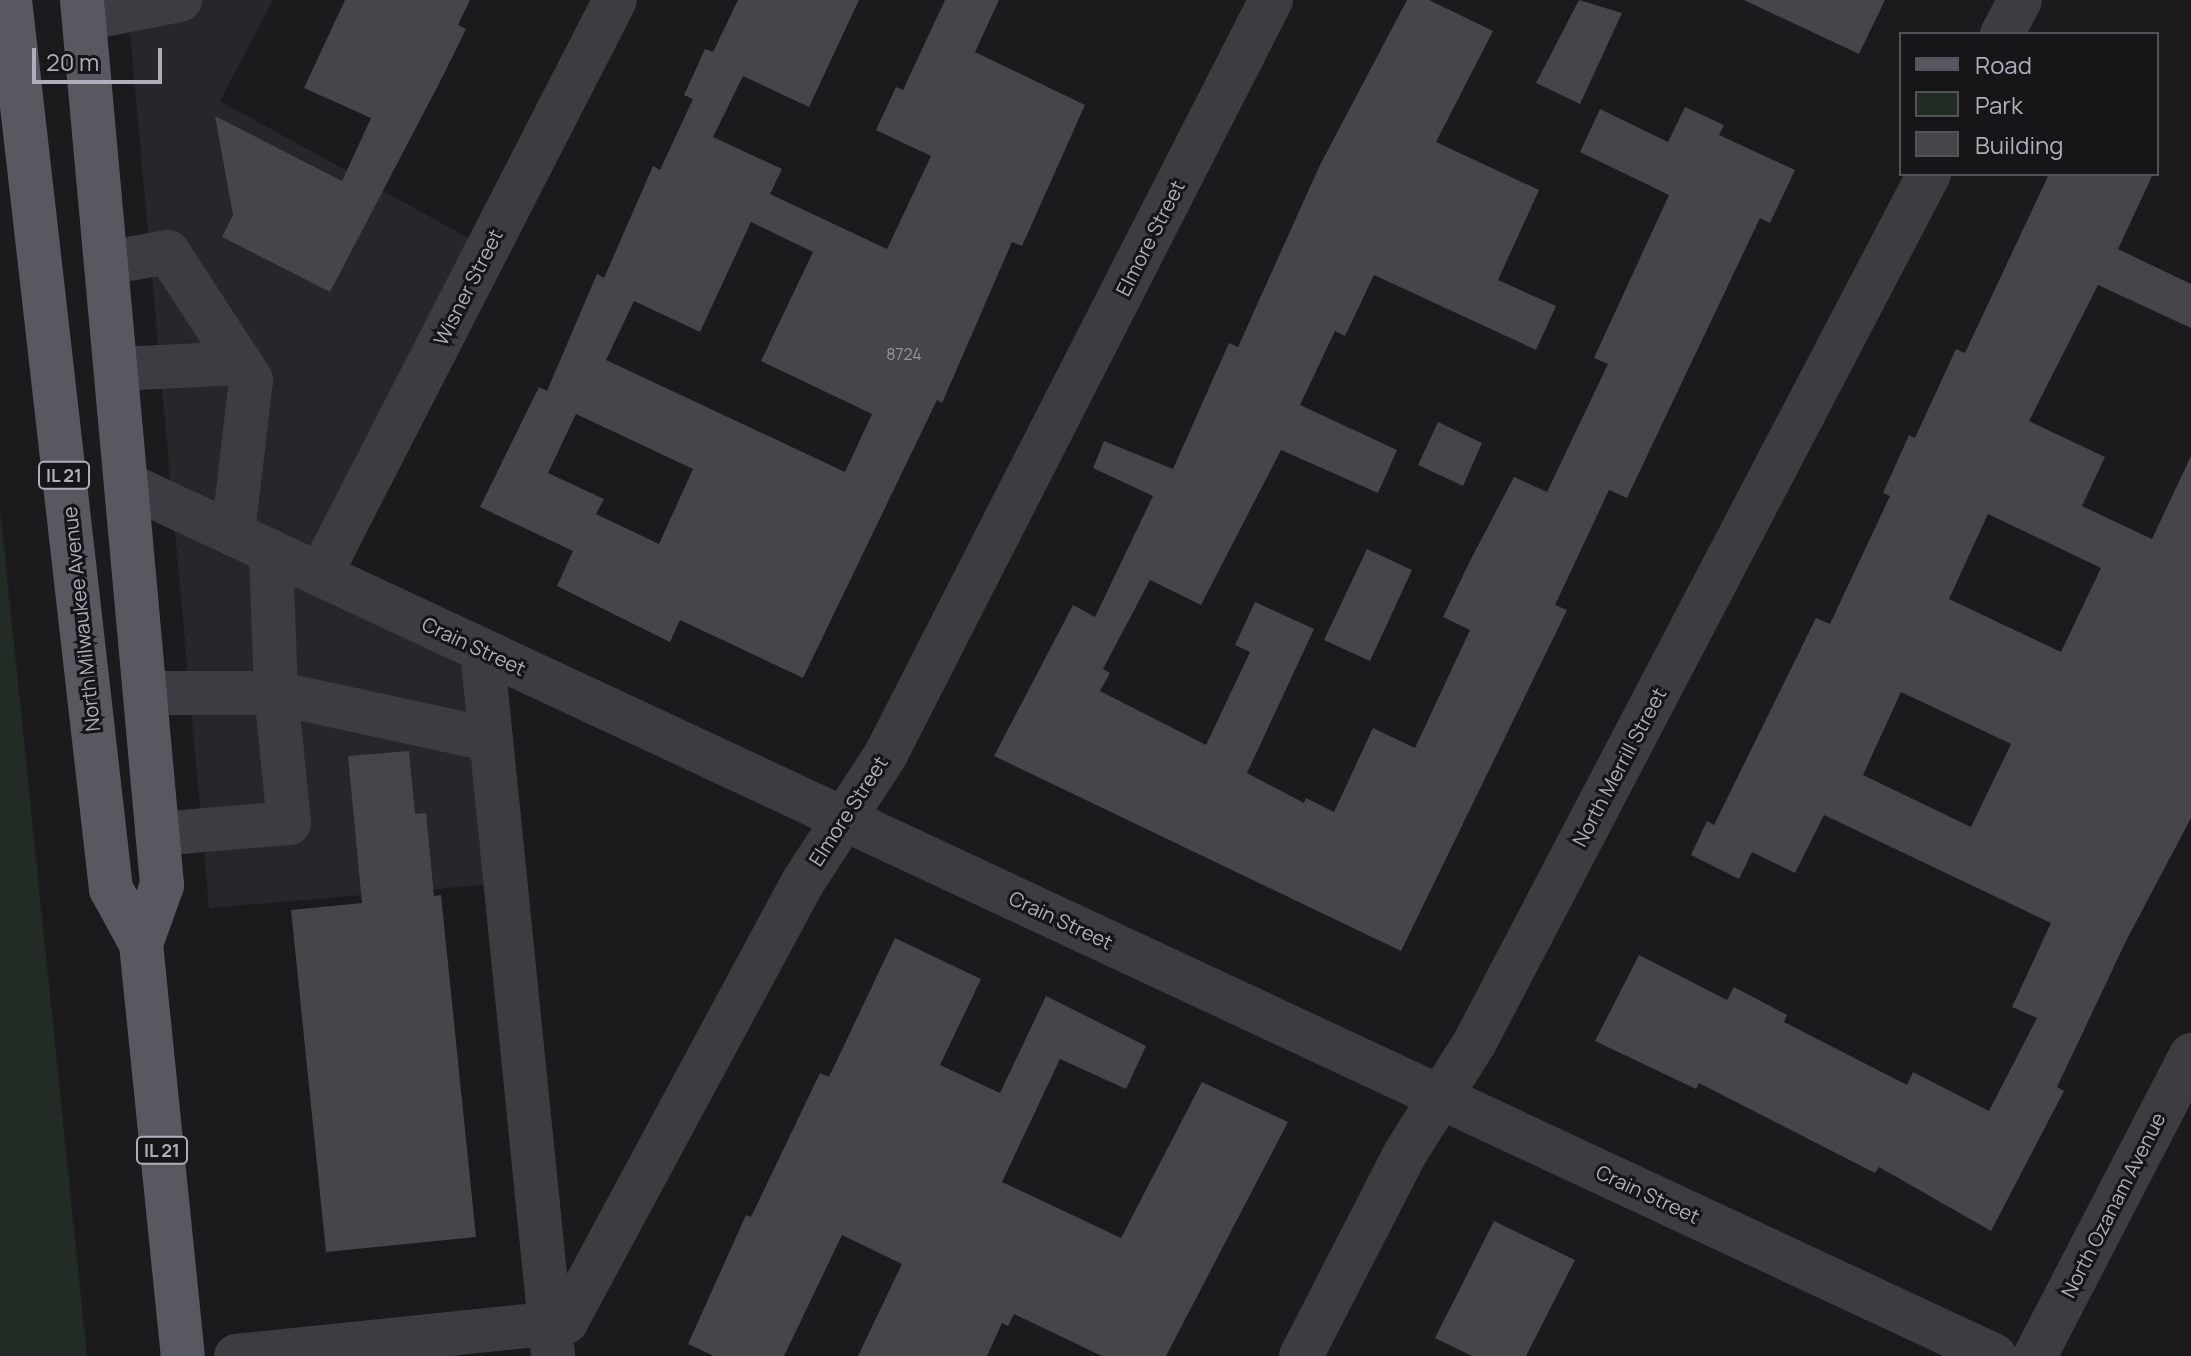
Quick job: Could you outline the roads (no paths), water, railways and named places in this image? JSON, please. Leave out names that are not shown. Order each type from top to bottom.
[{"type":"main road","name":"North Milwaukee Avenue","points":[[10,0],[111,889],[141,944],[183,1356]]},
{"type":"main road","name":"North Milwaukee Avenue","points":[[83,9],[162,885],[141,944]]},
{"type":"street","points":[[83,9],[180,0]]},
{"type":"street","name":"Wisner Street","points":[[320,575],[615,0]]},
{"type":"street","name":"Elmore Street","points":[[552,1342],[566,1322],[843,818],[886,754],[1271,0]]},
{"type":"street","points":[[2003,32],[2020,0]]},
{"type":"street","name":"North Merrill Street","points":[[1301,1356],[1440,1098],[1475,1042],[1928,176]]},
{"type":"street","points":[[107,263],[168,252],[251,380],[252,542],[276,693],[289,823],[157,834]]},
{"type":"street","points":[[116,369],[241,363]]},
{"type":"street","name":"Crain Street","points":[[126,484],[1995,1356]]},
{"type":"street","points":[[236,1356],[552,1342],[482,650]]},
{"type":"street","points":[[145,693],[276,693],[491,740]]},
{"type":"street","name":"North Ozanam Avenue","points":[[2035,1356],[2191,1055]]}]
